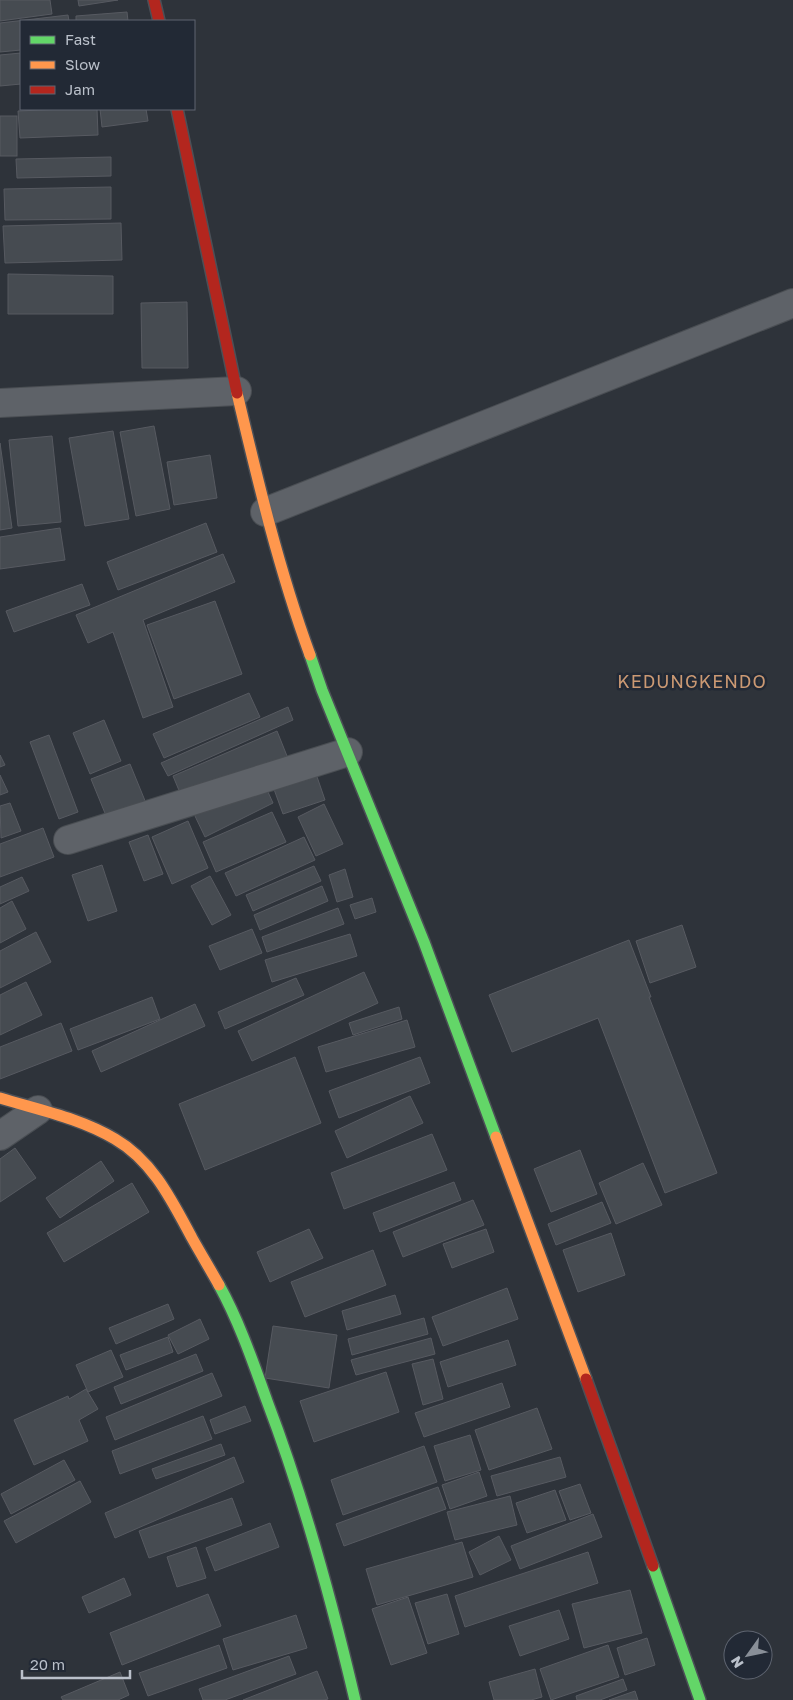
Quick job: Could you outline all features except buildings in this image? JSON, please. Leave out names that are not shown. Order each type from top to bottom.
[{"type":"street","points":[[154,0],[159,20]]},
{"type":"street","points":[[177,110],[237,391],[265,512],[294,612],[322,690],[427,951],[633,1507],[700,1700]]},
{"type":"street","points":[[265,512],[793,303]]},
{"type":"street","points":[[0,403],[237,391]]},
{"type":"street","points":[[68,840],[348,752]]},
{"type":"street","points":[[0,1098],[82,1124],[118,1140],[132,1150],[166,1192],[220,1288],[248,1349],[264,1392],[309,1518],[355,1700]]},
{"type":"street","points":[[0,1136],[38,1110]]},
{"type":"traffic: fast","points":[[310,655],[322,690],[424,942],[496,1137]]},
{"type":"traffic: fast","points":[[219,1285],[245,1342],[293,1474],[326,1586],[355,1700]]},
{"type":"traffic: fast","points":[[653,1566],[700,1700]]},
{"type":"traffic: slow","points":[[237,393],[279,558],[310,655]]},
{"type":"traffic: slow","points":[[0,1098],[88,1125],[128,1148],[151,1170],[169,1196],[219,1285]]},
{"type":"traffic: slow","points":[[496,1137],[586,1379]]},
{"type":"traffic: jam","points":[[154,0],[159,20]]},
{"type":"traffic: jam","points":[[177,110],[237,393]]},
{"type":"traffic: jam","points":[[586,1379],[653,1566]]},
{"type":"district","name":"KEDUNGKENDO","points":[[692,682]]}]
